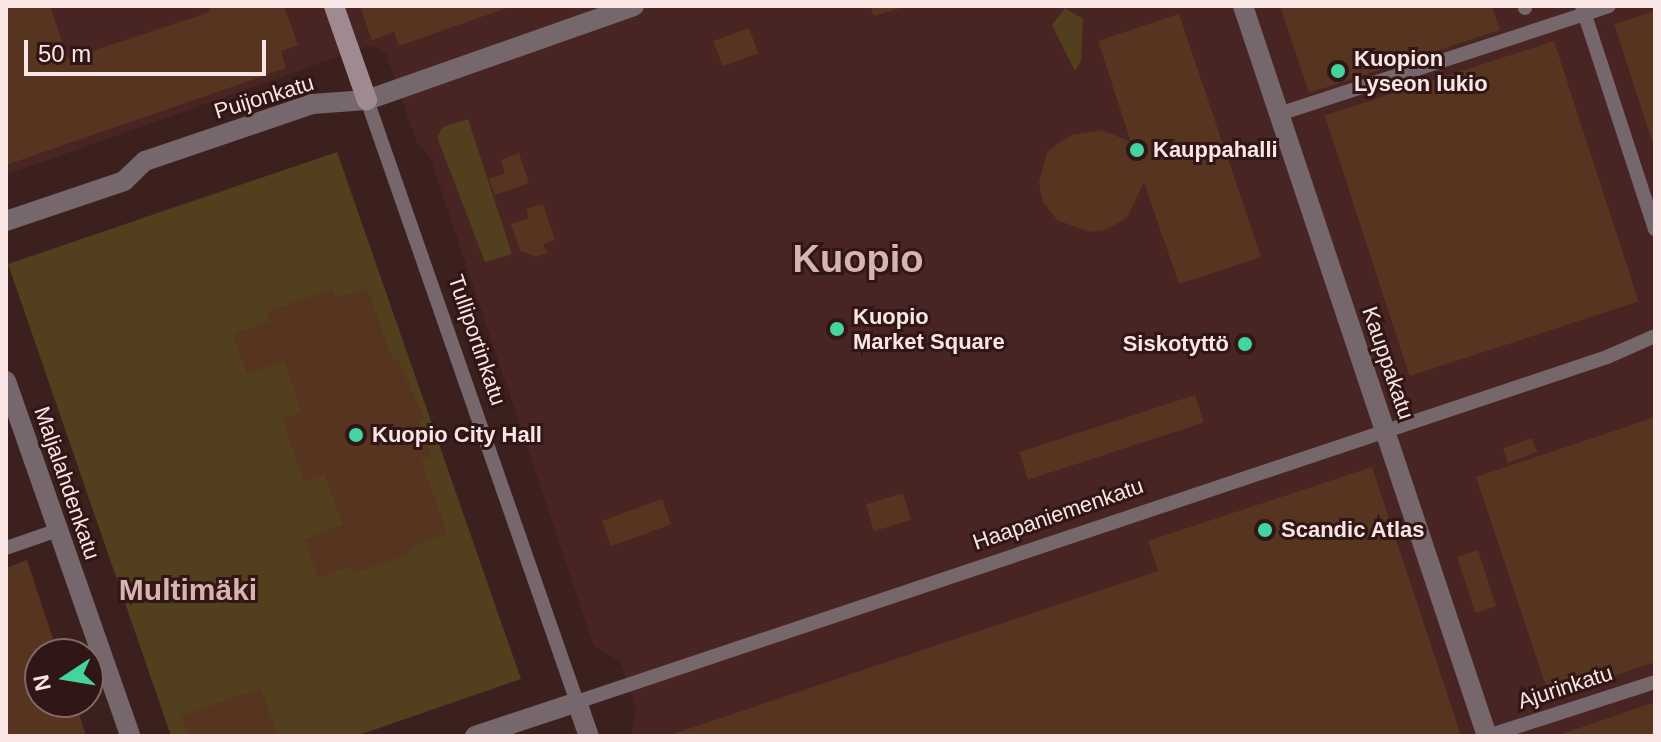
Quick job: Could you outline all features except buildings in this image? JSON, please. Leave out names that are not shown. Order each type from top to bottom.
[{"type":"street","name":"Tulliportinkatu","points":[[334,6],[367,100]]},
{"type":"street","name":"Puijonkatu","points":[[6,221],[124,181],[145,161],[312,104],[367,100],[634,6]]},
{"type":"street","name":"Kauppakatu","points":[[1243,6],[1488,736]]},
{"type":"street","name":"Maljalahdenkatu","points":[[6,381],[130,736]]},
{"type":"street","name":"Tulliportinkatu","points":[[577,702],[589,736]]},
{"type":"street","name":"Haapaniemenkatu","points":[[475,736],[577,702]]},
{"type":"lane","points":[[1279,114],[1583,10],[1609,6]]},
{"type":"lane","points":[[1583,10],[1655,229]]},
{"type":"lane","name":"Tulliportinkatu","points":[[367,100],[577,702]]},
{"type":"lane","name":"Haapaniemenkatu","points":[[577,702],[1384,429],[1607,357],[1655,336]]},
{"type":"lane","points":[[6,548],[58,530]]},
{"type":"lane","name":"Ajurinkatu","points":[[1488,736],[1655,682]]},
{"type":"shaded area","points":[[6,6],[1655,6],[1655,736],[1512,736],[1509,729],[1486,736],[631,736],[636,707],[620,661],[594,646],[430,157],[417,144],[386,54],[371,45],[6,175]]},
{"type":"shaded area","points":[[1065,8],[1083,19],[1081,61],[1075,71],[1052,25]]},
{"type":"shaded area","points":[[468,119],[512,254],[485,262],[437,137],[443,127]]},
{"type":"shaded area","points":[[337,152],[521,679],[356,736],[171,736],[8,264]]},
{"type":"place","name":"Kuopion Lyseon lukio","points":[[1338,71]]},
{"type":"place","name":"Kauppahalli","points":[[1137,150]]},
{"type":"place","name":"Kuopio Market Square","points":[[837,329]]},
{"type":"place","name":"Siskotyttö","points":[[1245,344]]},
{"type":"place","name":"Kuopio City Hall","points":[[356,435]]},
{"type":"place","name":"Scandic Atlas","points":[[1265,530]]},
{"type":"district","name":"Kuopio","points":[[858,260]]},
{"type":"district","name":"Multimäki","points":[[188,590]]}]
